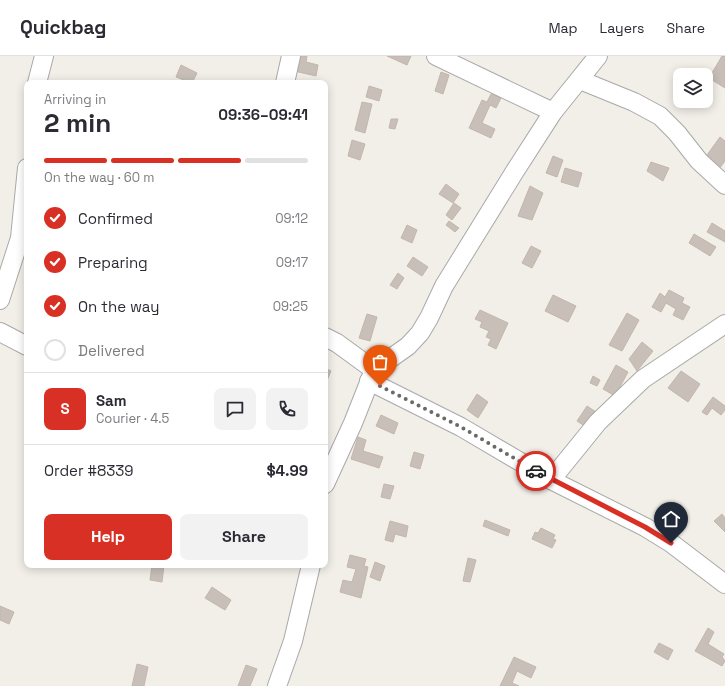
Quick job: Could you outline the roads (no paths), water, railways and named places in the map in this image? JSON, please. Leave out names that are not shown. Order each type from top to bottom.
[{"type":"street","points":[[38,80],[44,56]]},
{"type":"street","points":[[286,80],[291,56]]},
{"type":"street","points":[[436,56],[553,112]]},
{"type":"street","points":[[328,477],[353,423],[371,375],[408,346],[420,333],[458,262],[553,112],[598,56]]},
{"type":"street","points":[[580,80],[634,102],[660,116],[677,133],[698,161],[725,185]]},
{"type":"street","points":[[0,300],[24,239]]},
{"type":"street","points":[[551,480],[598,422],[643,379],[725,324]]},
{"type":"street","points":[[0,332],[24,344]]},
{"type":"street","points":[[328,338],[337,343],[371,375],[551,480],[665,539],[725,584]]},
{"type":"street","points":[[276,686],[293,640],[309,568]]}]
